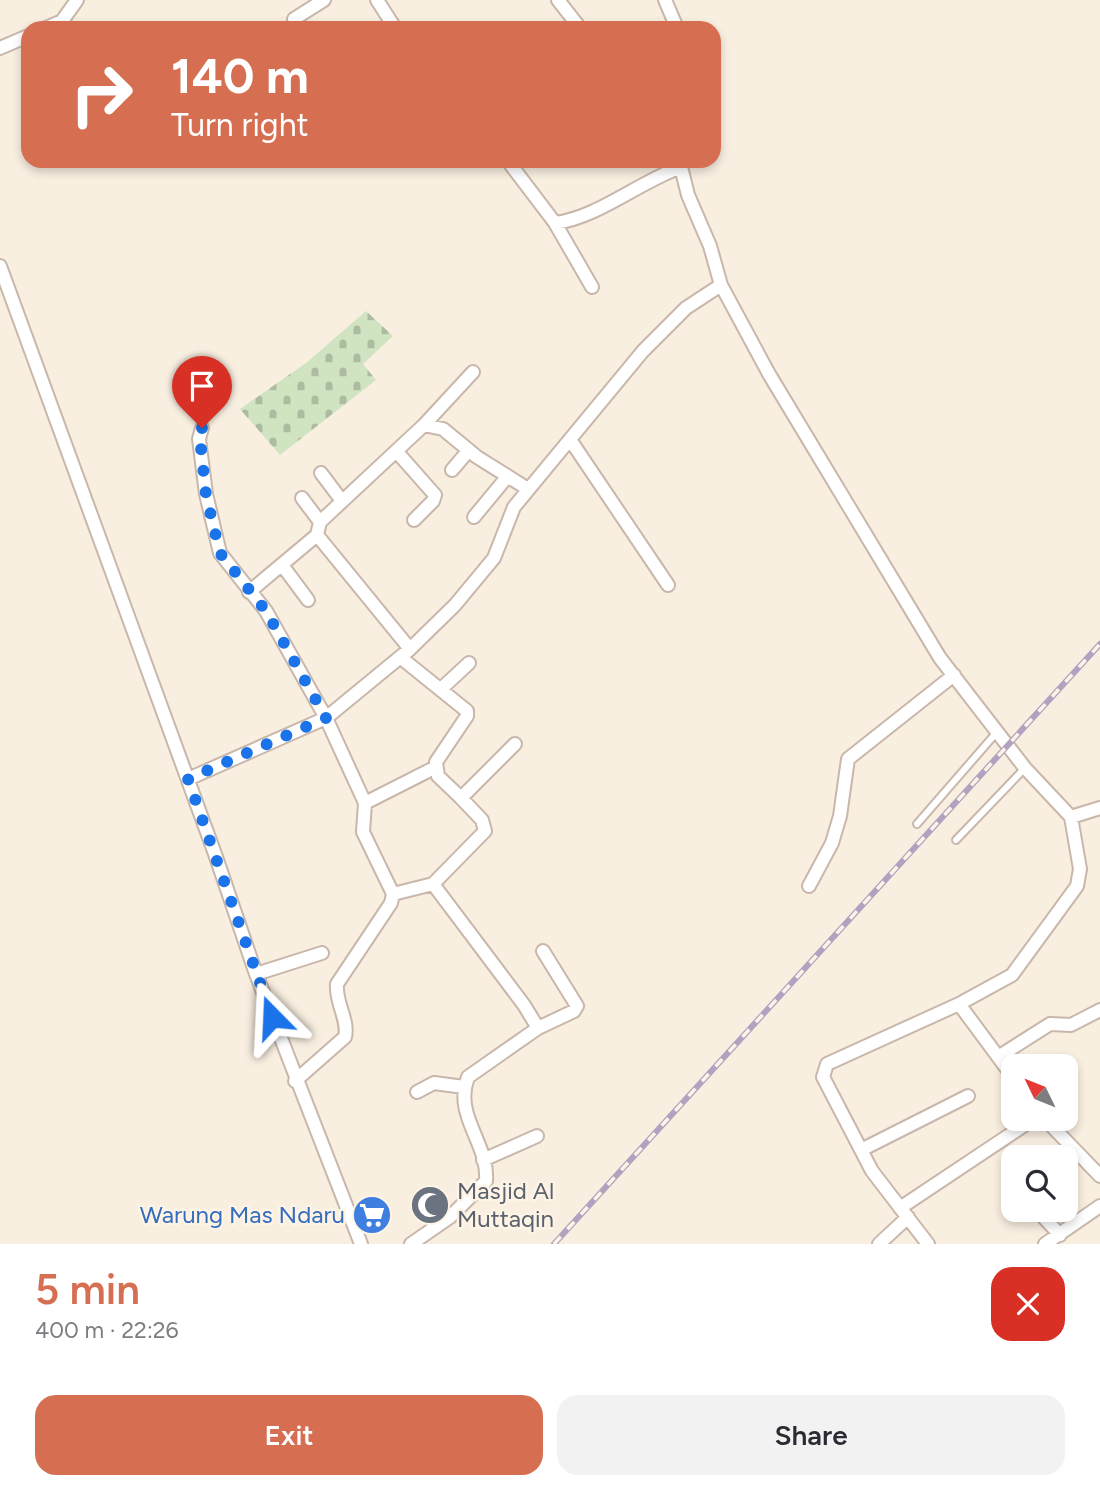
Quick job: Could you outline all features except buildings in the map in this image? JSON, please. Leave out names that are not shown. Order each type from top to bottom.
[{"type":"street","points":[[62,21],[78,0]]},
{"type":"street","points":[[297,0],[306,12]]},
{"type":"street","points":[[294,19],[324,0]]},
{"type":"street","points":[[377,0],[390,21]]},
{"type":"street","points":[[558,0],[571,21]]},
{"type":"street","points":[[666,0],[674,21]]},
{"type":"street","points":[[0,48],[21,39]]},
{"type":"street","points":[[513,168],[555,223],[592,287]]},
{"type":"street","points":[[555,223],[583,216],[674,168]]},
{"type":"street","points":[[683,168],[688,195],[710,246],[721,285],[769,374],[940,659],[1025,768],[1071,817],[1080,869],[1077,886],[1017,977],[827,1064],[823,1077],[872,1171],[928,1244]]},
{"type":"street","points":[[0,266],[188,779],[295,1081],[361,1244]]},
{"type":"street","points":[[188,779],[326,718],[405,653],[455,605],[494,558],[510,513],[655,337],[686,308],[721,285]]},
{"type":"street","points":[[249,592],[282,565],[342,501],[424,425],[473,372]]},
{"type":"street","points":[[424,425],[443,429],[506,477],[528,489]]},
{"type":"street","points":[[202,428],[200,439],[206,495],[220,553],[266,611],[326,718],[365,803],[363,832],[393,894],[391,903],[337,984],[336,995],[347,1029],[345,1037],[295,1081]]},
{"type":"street","points":[[570,441],[668,585]]},
{"type":"street","points":[[452,470],[469,450]]},
{"type":"street","points":[[397,452],[435,496],[414,520]]},
{"type":"street","points":[[321,473],[342,501]]},
{"type":"street","points":[[474,517],[506,477]]},
{"type":"street","points":[[302,498],[318,528],[405,653],[467,711],[467,716],[438,757],[436,767],[438,776],[482,820],[485,831],[433,884],[393,894]]},
{"type":"street","points":[[282,565],[308,600]]},
{"type":"street","points":[[441,689],[469,663]]},
{"type":"street","points":[[809,886],[832,843],[840,816],[848,759],[954,675]]},
{"type":"street","points":[[461,799],[515,744]]},
{"type":"street","points":[[365,803],[436,767]]},
{"type":"street","points":[[1071,817],[1100,808]]},
{"type":"street","points":[[433,884],[524,1005],[538,1028]]},
{"type":"street","points":[[411,1244],[450,1217],[483,1186],[486,1174],[483,1160],[464,1114],[464,1087],[468,1077],[538,1028],[574,1011],[577,1006],[543,951]]},
{"type":"street","points":[[256,974],[322,953]]},
{"type":"street","points":[[959,1004],[1001,1061]]},
{"type":"street","points":[[998,1057],[1050,1024],[1071,1025],[1100,1010]]},
{"type":"street","points":[[417,1091],[439,1082],[464,1087]]},
{"type":"street","points":[[861,1150],[968,1096]]},
{"type":"street","points":[[879,1244],[904,1212],[1017,1131]]},
{"type":"street","points":[[1057,1131],[1100,1176]]},
{"type":"street","points":[[483,1160],[537,1136]]},
{"type":"street","points":[[1045,1244],[1100,1206]]},
{"type":"street","points":[[1048,1222],[1060,1236]]},
{"type":"lane","points":[[918,824],[996,732]]},
{"type":"lane","points":[[956,840],[1025,768]]},
{"type":"green space","points":[[366,311],[393,336],[363,364],[376,380],[280,455],[240,409],[306,363]]},
{"type":"railway","points":[[554,1244],[1100,644]]},
{"type":"place","name":"Masjid Al Muttaqin","points":[[430,1205]]},
{"type":"place","name":"Warung Mas Ndaru","points":[[372,1215]]},
{"type":"route","points":[[202,428],[200,439],[206,495],[220,553],[266,611],[326,718],[188,779],[272,1017]]}]
